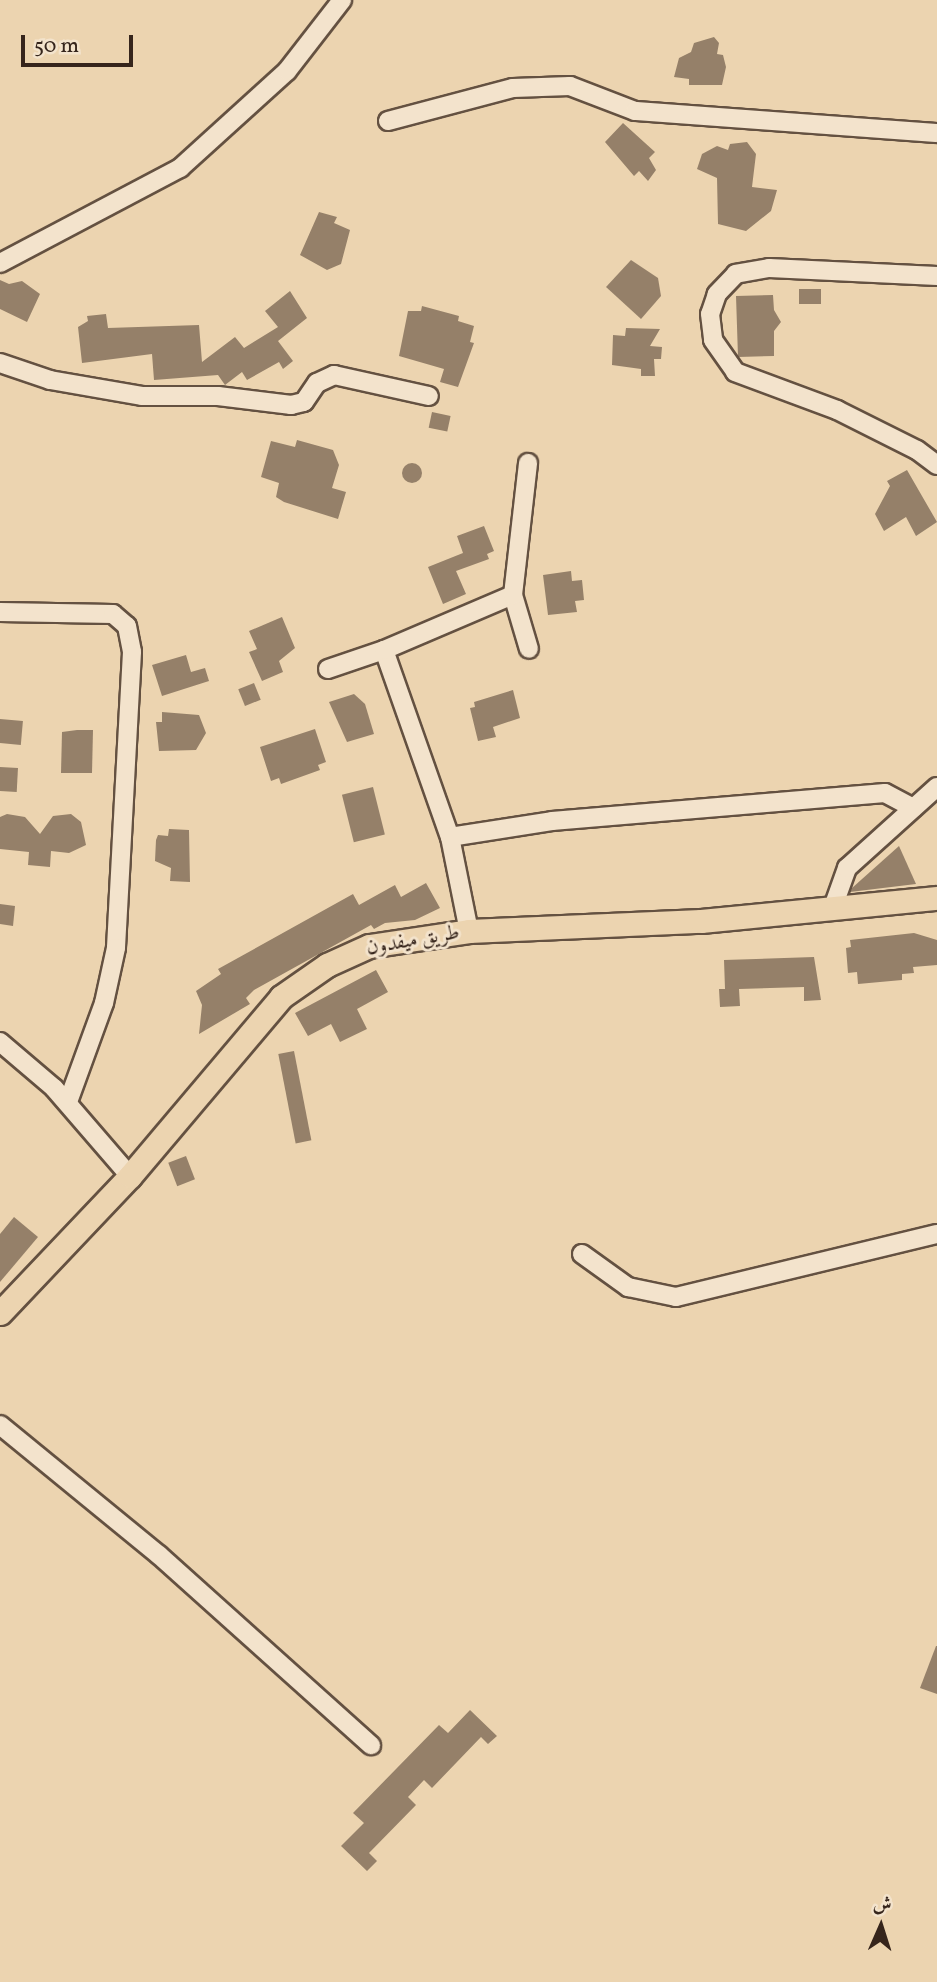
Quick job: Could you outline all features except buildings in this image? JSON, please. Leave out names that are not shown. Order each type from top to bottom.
[{"type":"main road","name":"طريق ميفدون","points":[[0,1313],[130,1176],[281,998],[304,980],[369,946],[469,931],[701,921],[937,898]]},
{"type":"street","points":[[0,262],[180,168],[287,71],[342,0]]},
{"type":"street","points":[[388,121],[513,88],[570,86],[635,111],[937,133]]},
{"type":"street","points":[[937,276],[769,268],[736,274],[717,294],[710,314],[713,340],[735,372],[837,410],[917,450],[937,465]]},
{"type":"street","points":[[0,363],[50,380],[142,396],[218,396],[291,405],[304,402],[317,383],[334,375],[429,396]]},
{"type":"street","points":[[528,463],[513,595],[529,649]]},
{"type":"street","points":[[328,669],[384,650],[513,595]]},
{"type":"street","points":[[0,612],[113,614],[127,626],[132,652],[116,948],[104,1003],[68,1102]]},
{"type":"street","points":[[384,650],[450,837],[469,931]]},
{"type":"street","points":[[832,910],[847,868],[937,788]]},
{"type":"street","points":[[450,837],[552,821],[885,793],[913,808]]},
{"type":"street","points":[[0,1042],[68,1102],[130,1176]]},
{"type":"street","points":[[582,1254],[628,1287],[676,1297],[937,1234]]},
{"type":"street","points":[[0,1425],[159,1555],[371,1745]]}]
